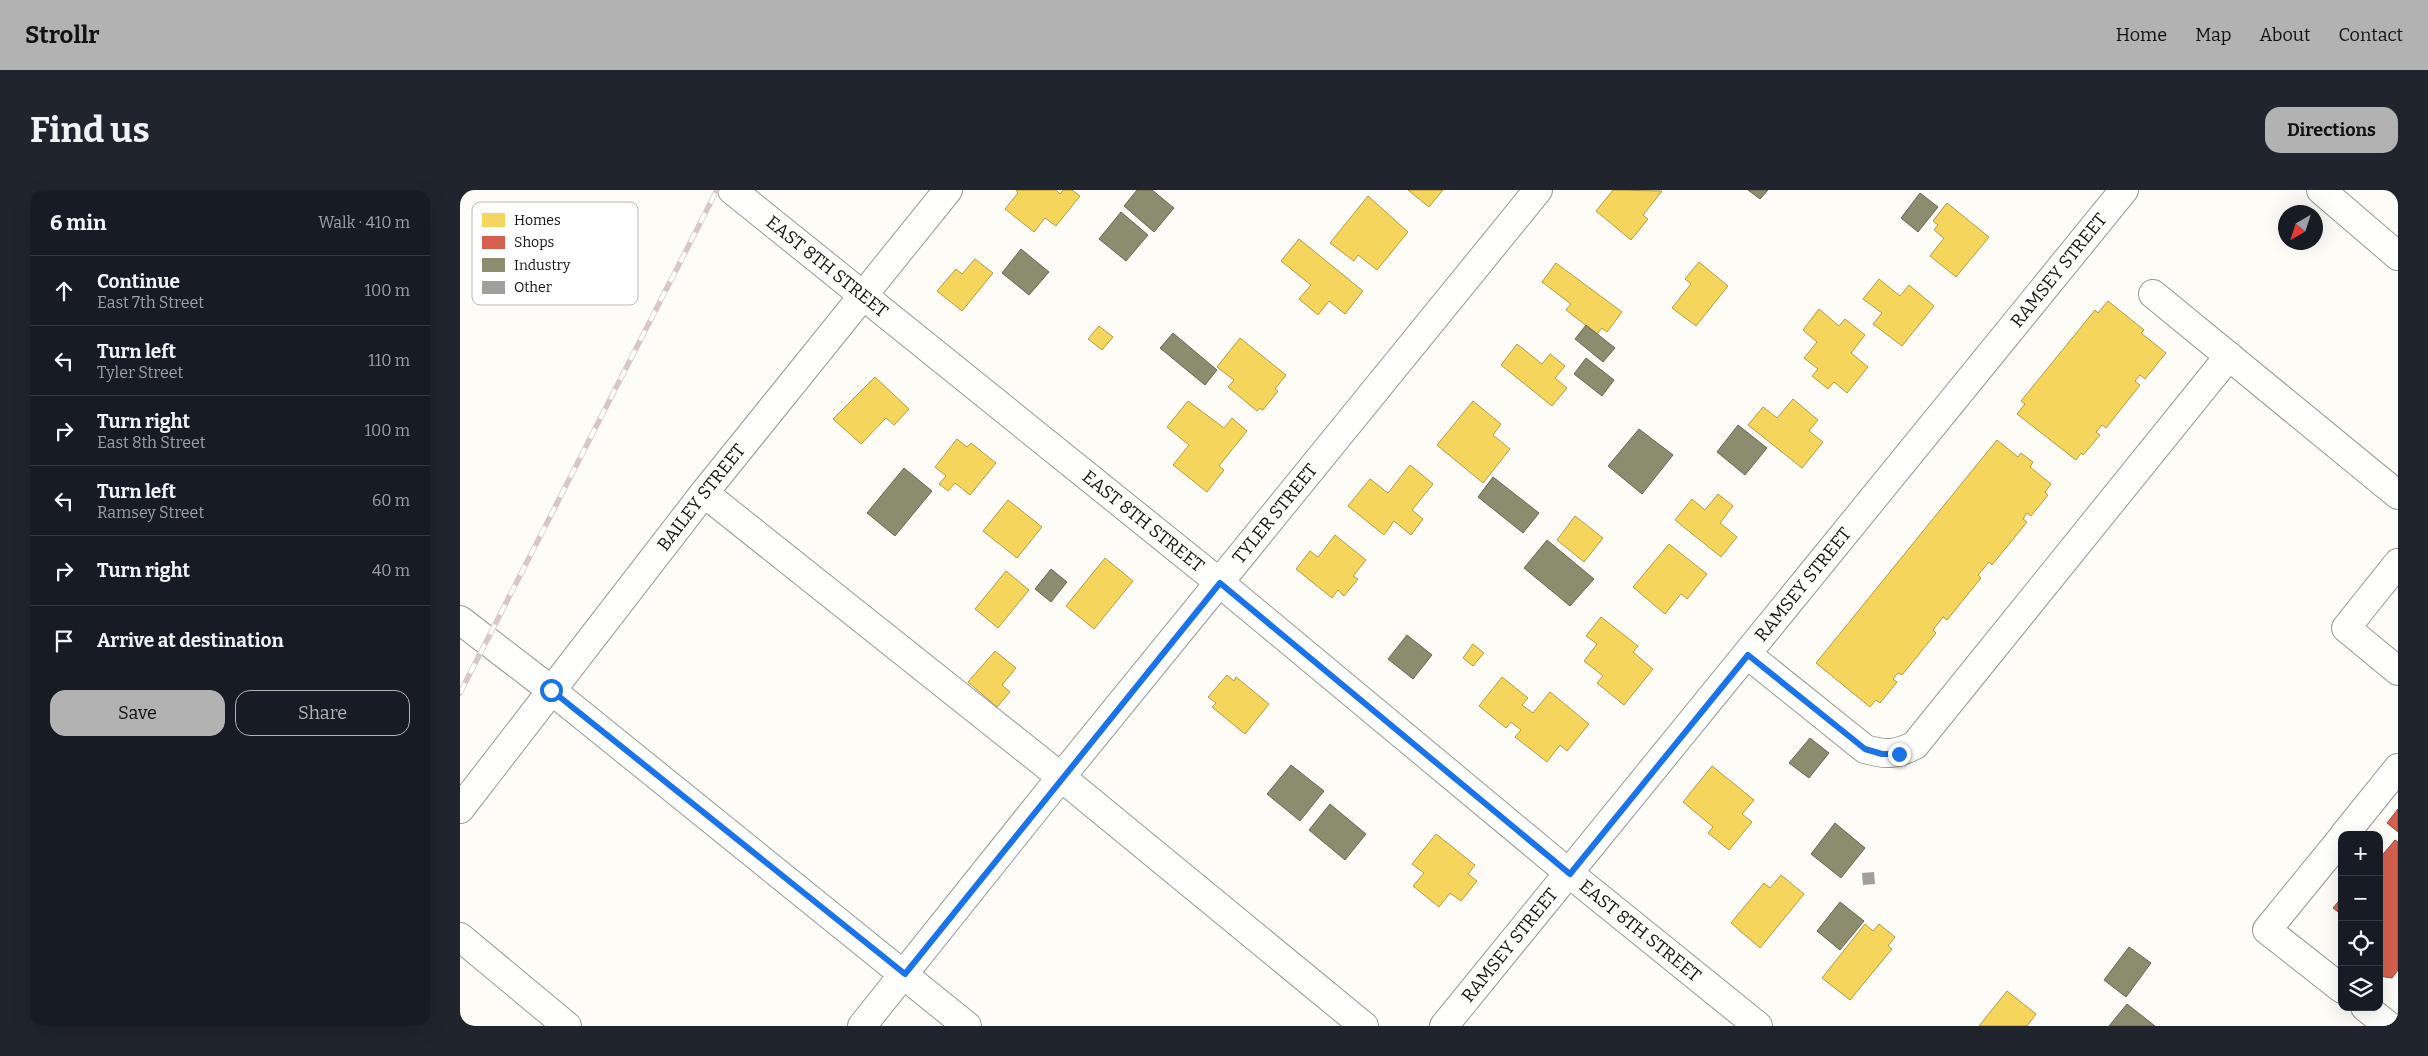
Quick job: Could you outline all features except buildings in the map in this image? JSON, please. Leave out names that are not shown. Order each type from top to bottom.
[{"type":"street","name":"EAST 8TH STREET","points":[[732,190],[1220,583],[1570,874],[1758,1026]]},
{"type":"street","name":"BAILEY STREET","points":[[460,809],[704,493],[862,294],[948,190]]},
{"type":"street","name":"TYLER STREET","points":[[862,1026],[1061,777],[1538,190]]},
{"type":"street","name":"RAMSEY STREET","points":[[1444,1026],[1570,874],[2124,190]]},
{"type":"street","points":[[2321,190],[2398,256]]},
{"type":"street","points":[[2153,294],[2398,495]]},
{"type":"street","points":[[1748,655],[1865,749],[1882,754],[1899,754],[1914,745],[2229,356]]},
{"type":"street","points":[[704,493],[1061,777],[1364,1026]]},
{"type":"street","points":[[2398,563],[2346,628],[2398,671]]},
{"type":"street","points":[[460,620],[551,690],[968,1026]]},
{"type":"street","points":[[2347,831],[2398,768]]},
{"type":"street","points":[[2338,842],[2267,930],[2338,986]]},
{"type":"street","points":[[460,937],[566,1026]]},
{"type":"street","points":[[2370,1011],[2389,1026]]},
{"type":"railway","points":[[460,693],[717,190]]},
{"type":"route","points":[[551,690],[905,974],[1061,777],[1220,583],[1570,874],[1748,655],[1865,749],[1882,754],[1899,754]]}]
